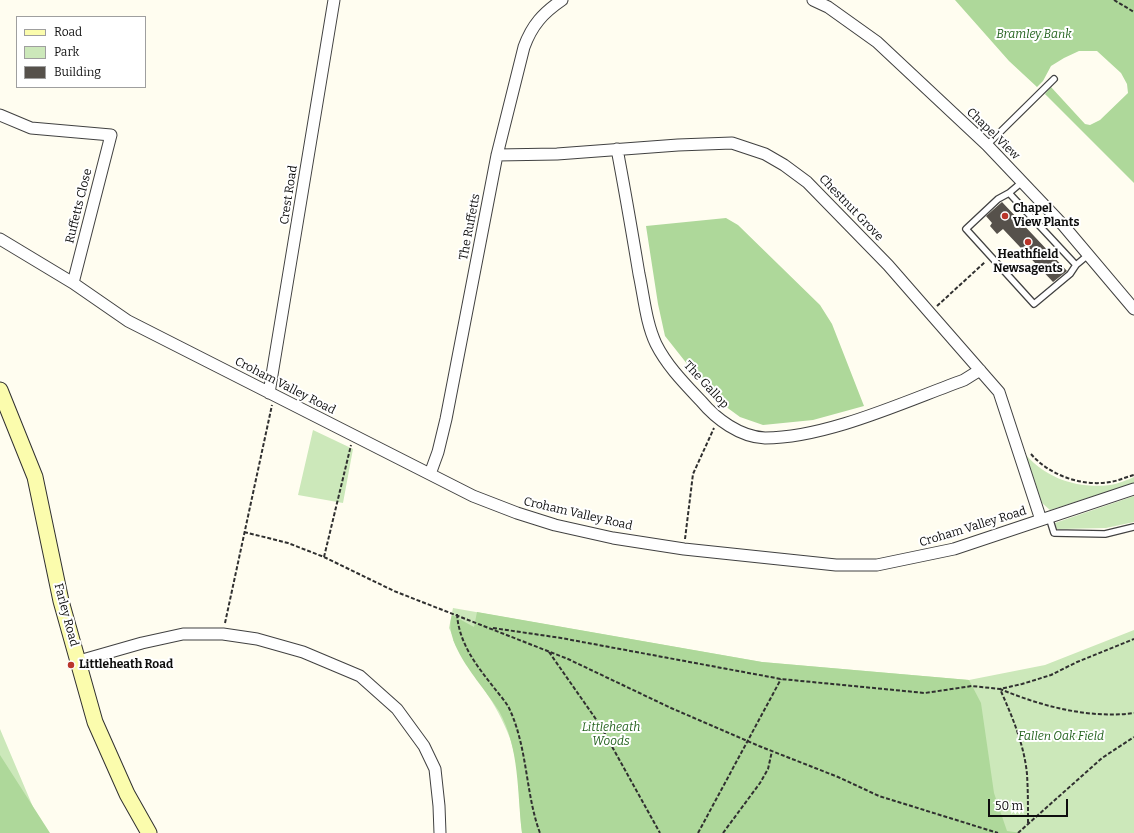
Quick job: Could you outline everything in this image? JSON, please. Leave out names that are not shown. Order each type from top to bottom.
[{"type":"street","name":"Crest Road","points":[[269,393],[334,0]]},
{"type":"street","name":"The Ruffetts","points":[[430,474],[438,452],[446,419],[497,155],[529,33],[537,20],[562,0]]},
{"type":"street","name":"Chapel View","points":[[812,0],[828,7],[877,42],[987,145],[1063,225],[1134,309]]},
{"type":"street","name":"Ruffetts Close","points":[[0,115],[31,128],[111,135],[73,283]]},
{"type":"street","name":"Chestnut Grove","points":[[497,155],[557,154],[617,149],[732,143],[765,154],[784,164],[807,182],[888,265],[928,313],[999,392],[1019,451],[1045,519]]},
{"type":"street","name":"The Gallop","points":[[617,149],[646,310],[655,342],[663,356],[683,382],[718,418],[749,435],[764,438],[798,435],[851,422],[964,380],[980,370]]},
{"type":"street","name":"Croham Valley Road","points":[[0,239],[73,283],[128,321],[472,496],[517,513],[555,525],[614,538],[684,549],[836,565],[877,564],[954,548],[1045,519],[1134,488]]},
{"type":"street","name":"Farley Road","points":[[0,390],[35,477],[61,601],[95,722],[127,794],[149,833]]},
{"type":"street","points":[[79,661],[142,642],[183,634],[223,634],[257,639],[303,652],[360,676],[397,709],[424,746],[435,769],[440,833]]},
{"type":"lane","points":[[987,145],[1054,79]]},
{"type":"lane","points":[[1022,182],[1009,193],[998,199],[966,228],[1034,304],[1070,274],[1076,265],[1088,255]]},
{"type":"lane","points":[[1009,193],[1076,265]]},
{"type":"lane","points":[[1045,519],[1054,533],[1105,534],[1134,527]]},
{"type":"path","points":[[1114,0],[1134,12]]},
{"type":"path","points":[[928,313],[991,256]]},
{"type":"path","points":[[223,634],[272,404]]},
{"type":"path","points":[[684,549],[693,474],[718,418]]},
{"type":"path","points":[[324,557],[353,435]]},
{"type":"path","points":[[1019,451],[1026,448],[1044,466],[1081,482],[1111,482],[1134,475]]},
{"type":"path","points":[[244,532],[288,543],[324,557],[394,591],[457,614],[548,651],[748,742],[838,777],[878,796],[998,833]]},
{"type":"path","points":[[457,614],[458,625],[468,653],[507,705],[516,728],[540,833]]},
{"type":"path","points":[[488,627],[561,638],[781,679],[925,692],[972,686],[1000,689],[1029,701],[1078,712],[1124,715],[1134,714]]},
{"type":"path","points":[[1000,689],[1051,675],[1077,662],[1134,639]]},
{"type":"path","points":[[548,651],[600,725],[660,833]]},
{"type":"path","points":[[698,833],[781,679]]},
{"type":"path","points":[[1000,689],[1011,713],[1022,746],[1027,774],[1028,824]]},
{"type":"path","points":[[1018,833],[1102,758],[1134,737]]},
{"type":"path","points":[[723,833],[760,783],[768,769],[772,752]]},
{"type":"green space","name":"Bramley Bank","points":[[955,0],[1134,0],[1134,183],[1045,94],[1051,87],[1085,124],[1090,125],[1100,120],[1128,93],[1127,84],[1121,73],[1097,51],[1079,51],[1051,66],[1043,81],[1037,87],[1009,61]]},
{"type":"green space","points":[[726,218],[738,225],[820,305],[832,324],[864,406],[813,420],[763,425],[740,417],[714,398],[665,336],[658,304],[646,226]]},
{"type":"green space","points":[[313,430],[353,449],[343,503],[298,495]]},
{"type":"green space","points":[[1026,455],[1034,463],[1054,476],[1075,484],[1098,486],[1110,485],[1134,477],[1134,483],[1050,510],[1042,503]]},
{"type":"green space","points":[[1134,496],[1134,522],[1106,528],[1057,529],[1055,523]]},
{"type":"green space","name":"Littleheath Woods","points":[[453,608],[762,662],[969,680],[1045,665],[1134,630],[1134,833],[522,833],[517,768],[512,743],[502,719],[453,640],[454,639],[449,628]]},
{"type":"green space","name":"Littleheath Woods","points":[[477,612],[762,662],[969,680],[981,703],[994,793],[1007,831],[1022,833],[522,833],[514,755],[506,725],[499,711],[458,651],[450,626],[452,615],[474,627]]},
{"type":"green space","points":[[0,729],[44,833],[0,833]]},
{"type":"green space","points":[[0,755],[50,833],[0,833]]},
{"type":"building","points":[[1002,202],[1067,271],[1053,282],[1003,229],[997,234],[990,226],[992,223],[986,216]]},
{"type":"place","name":"Chapel View Plants","points":[[1005,216]]},
{"type":"place","name":"Heathfield Newsagents","points":[[1028,242]]},
{"type":"place","name":"Littleheath Road","points":[[71,665]]},
{"type":"park label","name":"Fallen Oak Field","points":[[1061,737]]}]
